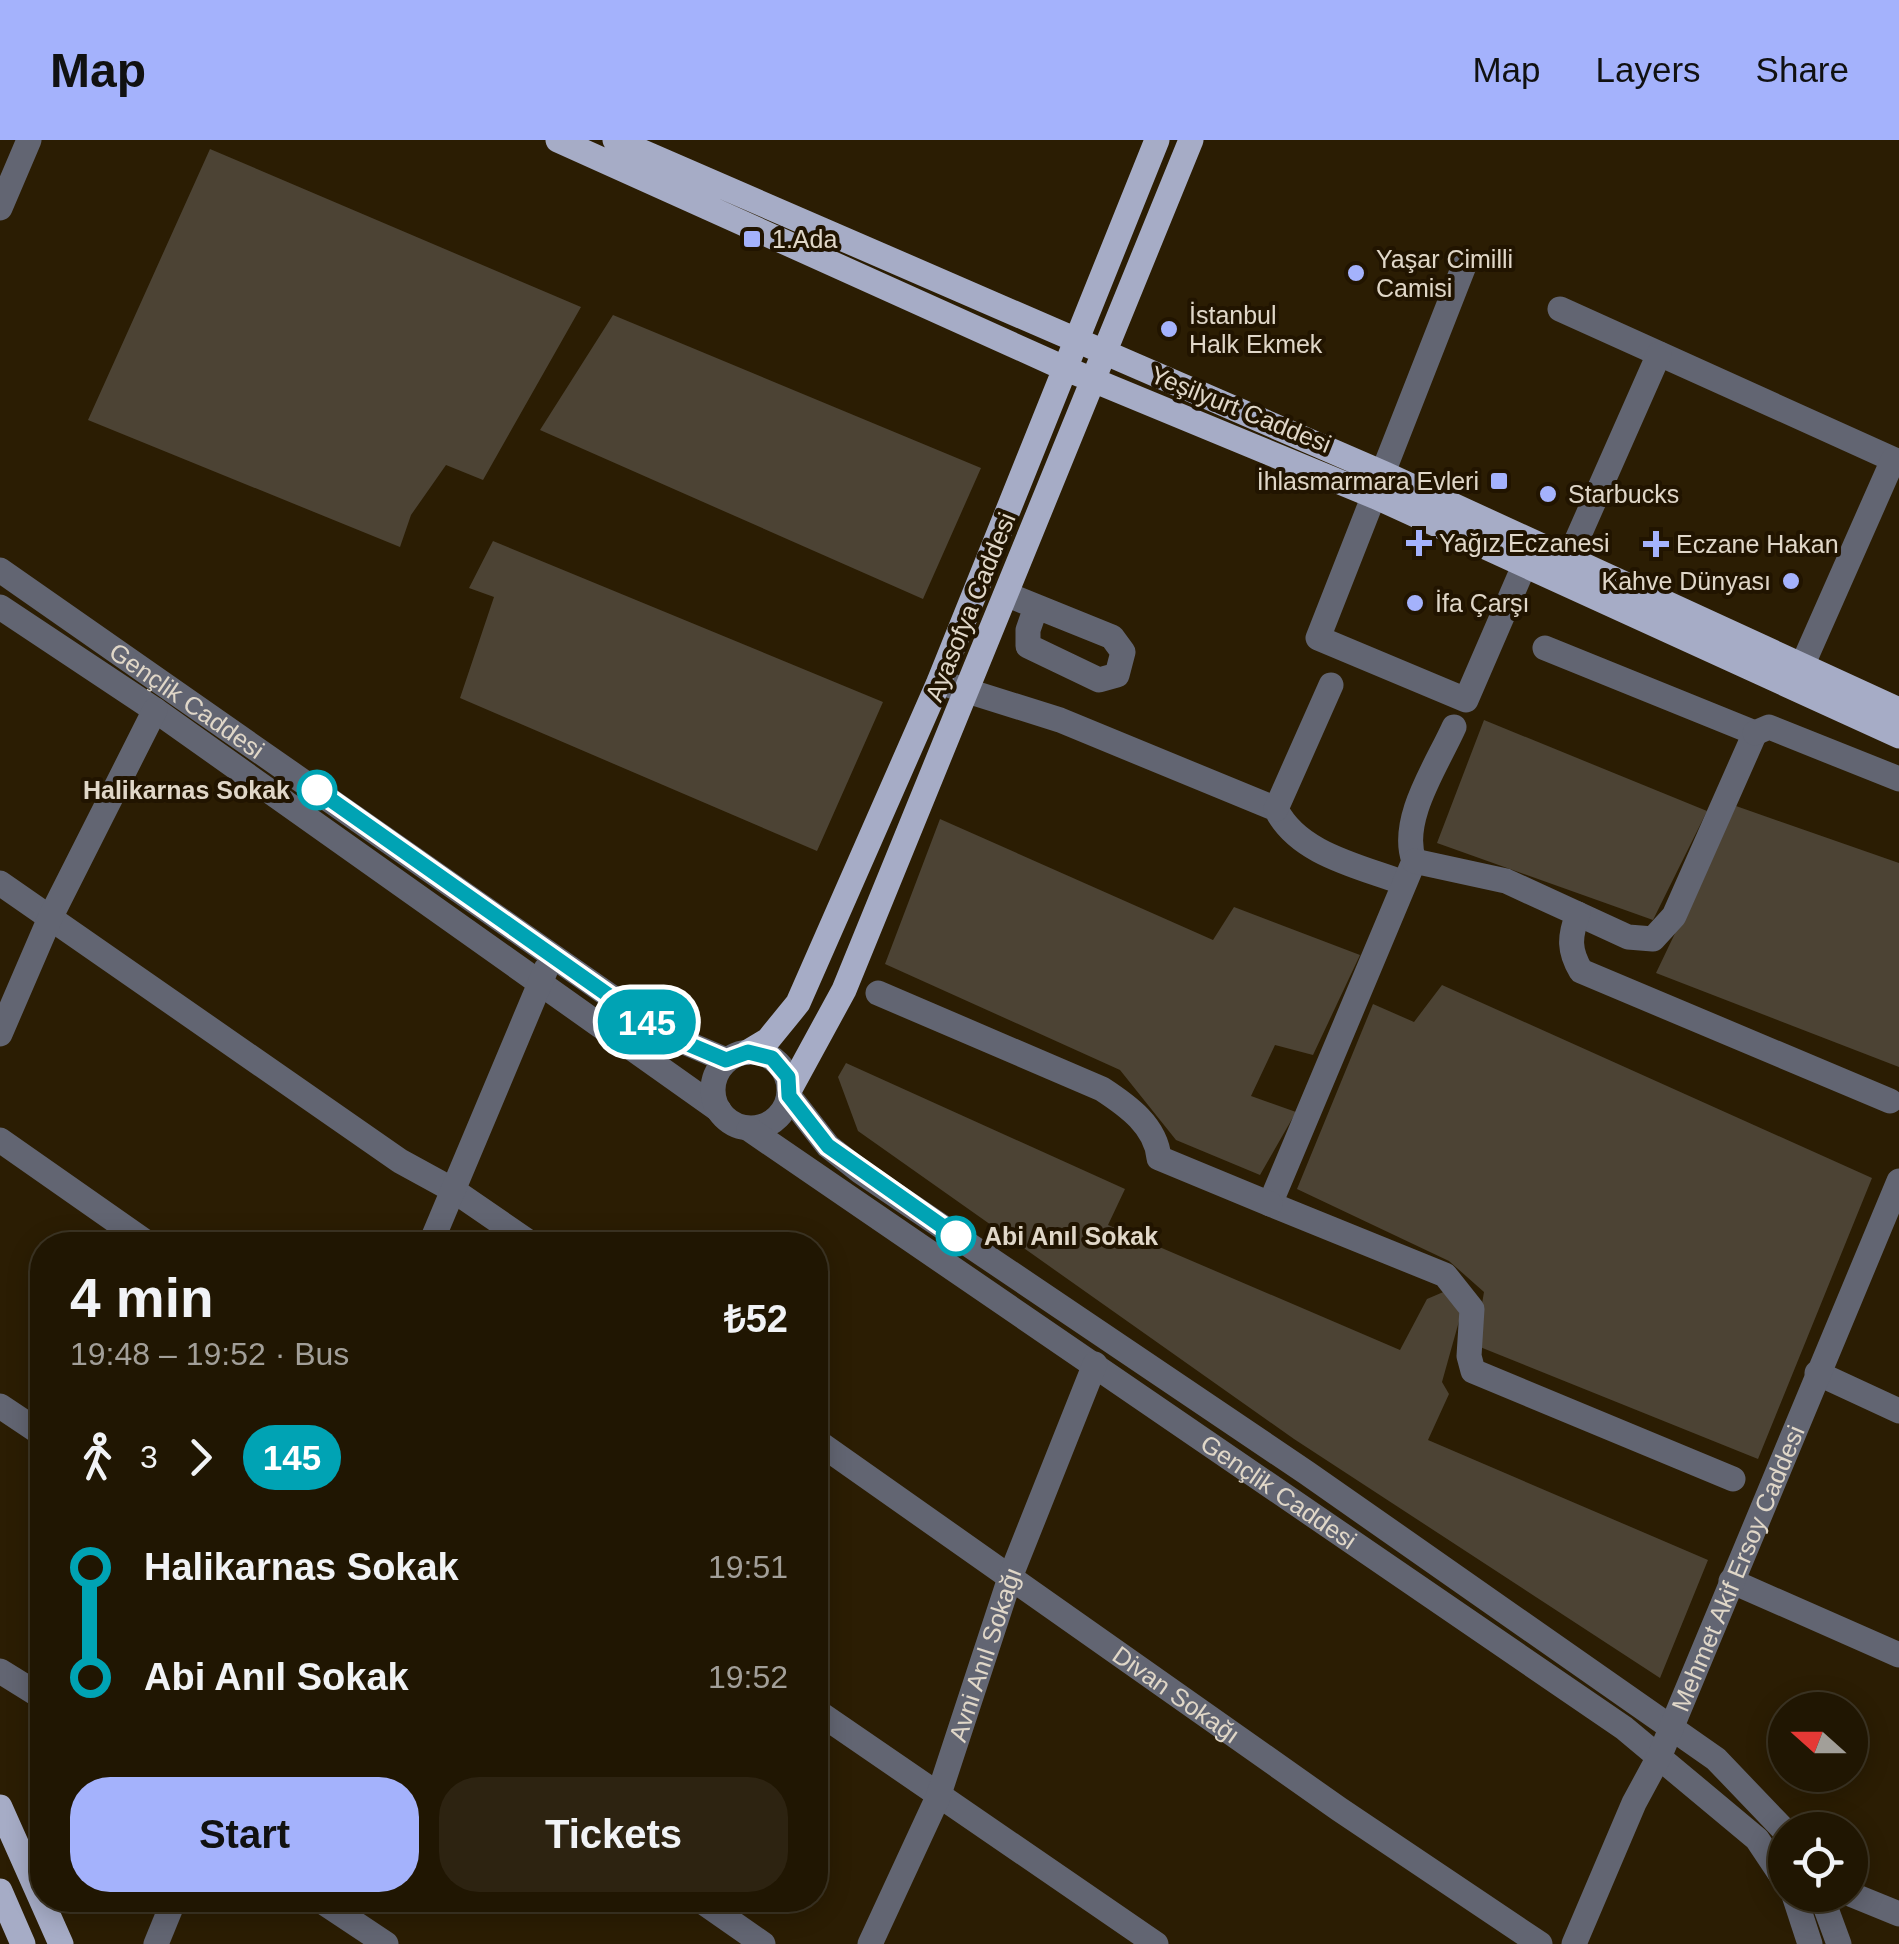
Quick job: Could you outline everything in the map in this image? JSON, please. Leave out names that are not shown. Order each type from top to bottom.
[{"type":"main road","name":"Yeşilyurt Caddesi","points":[[558,140],[623,152],[1075,341],[1381,485],[1524,566],[1899,736]]},
{"type":"main road","name":"Ayasofya Caddesi","points":[[737,1056],[768,1040],[798,1003],[939,682],[1157,140]]},
{"type":"main road","name":"Ayasofya Caddesi","points":[[789,1093],[844,990],[1191,140]]},
{"type":"main road","name":"Yeşilyurt Caddesi","points":[[623,152],[1064,368],[1381,485],[1568,560],[1899,710]]},
{"type":"main road","points":[[0,1806],[30,1875]]},
{"type":"main road","points":[[0,1891],[23,1944]]},
{"type":"main road","points":[[46,1912],[60,1944]]},
{"type":"street","points":[[0,208],[29,140]]},
{"type":"street","points":[[1464,266],[1318,638],[1466,700],[1524,566]]},
{"type":"street","points":[[1560,310],[1896,461],[1802,666]]},
{"type":"street","points":[[1568,560],[1659,354]]},
{"type":"street","name":"Gençlik Caddesi","points":[[0,570],[556,954],[662,1033],[737,1056]]},
{"type":"street","points":[[1008,595],[1036,607]]},
{"type":"street","name":"Gençlik Caddesi","points":[[0,607],[154,710],[719,1110]]},
{"type":"street","points":[[1544,648],[1755,733]]},
{"type":"street","points":[[939,682],[1060,720],[1276,809],[1285,828],[1317,850],[1409,872],[1506,882],[1628,937],[1653,939],[1674,916],[1755,733],[1769,727],[1899,779]]},
{"type":"street","points":[[1276,809],[1330,685]]},
{"type":"street","points":[[0,1034],[50,918],[154,710]]},
{"type":"street","points":[[1270,1204],[1409,872],[1415,815],[1454,727]]},
{"type":"street","points":[[0,883],[400,1160],[514,1232]]},
{"type":"street","points":[[1578,914],[1570,934],[1572,956],[1581,971],[1890,1102]]},
{"type":"street","points":[[435,1232],[538,982],[556,954]]},
{"type":"street","points":[[878,992],[1102,1089],[1126,1104],[1157,1138],[1159,1158],[1445,1275],[1472,1310],[1469,1356],[1473,1371],[1734,1479]]},
{"type":"street","points":[[737,1056],[772,1058],[782,1066],[789,1093],[773,1122],[750,1128],[726,1120],[719,1110],[713,1084],[737,1056]]},
{"type":"street","name":"Gençlik Caddesi","points":[[789,1093],[828,1146],[861,1172],[1307,1473],[1716,1759],[1768,1813]]},
{"type":"street","name":"Gençlik Caddesi","points":[[750,1128],[1660,1755],[1757,1839],[1768,1856]]},
{"type":"street","points":[[0,1140],[131,1232]]},
{"type":"street","name":"Mehmet Akif Ersoy Caddesi","points":[[1574,1944],[1660,1755],[1817,1373],[1898,1188]]},
{"type":"street","name":"Avni Anıl Sokağı","points":[[870,1944],[938,1797],[1012,1575],[1095,1364]]},
{"type":"street","points":[[1817,1373],[1899,1410]]},
{"type":"street","points":[[0,1406],[30,1426]]},
{"type":"street","name":"Divan Sokağı","points":[[828,1449],[1339,1809],[1540,1944]]},
{"type":"street","points":[[1731,1581],[1899,1655]]},
{"type":"street","points":[[0,1671],[30,1690]]},
{"type":"street","points":[[828,1719],[1156,1944]]},
{"type":"street","points":[[1868,1901],[1899,1914]]},
{"type":"street","points":[[156,1944],[169,1912]]},
{"type":"street","points":[[338,1912],[386,1944]]},
{"type":"street","points":[[717,1912],[763,1944]]},
{"type":"street","points":[[1800,1912],[1810,1944]]},
{"type":"street","points":[[1827,1912],[1839,1944]]},
{"type":"shaded area","points":[[210,149],[581,307],[483,480],[446,465],[411,515],[400,547],[88,420]]},
{"type":"shaded area","points":[[613,315],[981,468],[923,599],[540,430]]},
{"type":"shaded area","points":[[493,541],[883,702],[817,851],[460,698],[494,597],[469,588]]},
{"type":"shaded area","points":[[1484,720],[1707,811],[1653,920],[1437,843]]},
{"type":"shaded area","points":[[1736,806],[1899,863],[1899,1067],[1656,973]]},
{"type":"shaded area","points":[[940,819],[1213,940],[1234,907],[1360,955],[1313,1055],[1275,1045],[1251,1096],[1296,1112],[1260,1175],[1176,1140],[1120,1070],[885,964]]},
{"type":"shaded area","points":[[1442,985],[1872,1178],[1758,1459],[1475,1345],[1484,1292],[1449,1261],[1297,1189],[1373,1004],[1414,1022]]},
{"type":"shaded area","points":[[846,1063],[1125,1189],[1108,1225],[1400,1350],[1427,1299],[1448,1290],[1461,1314],[1442,1382],[1449,1394],[1428,1440],[1708,1560],[1660,1678],[1294,1439],[858,1131],[838,1077]]},
{"type":"bus line","name":"145","points":[[317,790],[556,954],[662,1033],[726,1060],[748,1052],[772,1058],[788,1077],[789,1096],[828,1146],[956,1236]]},
{"type":"place","name":"1.Ada","points":[[752,239]]},
{"type":"place","name":"Yaşar Cimilli Camisi","points":[[1356,273]]},
{"type":"place","name":"İstanbul Halk Ekmek","points":[[1169,329]]},
{"type":"place","name":"İhlasmarmara Evleri","points":[[1499,481]]},
{"type":"place","name":"Starbucks","points":[[1548,494]]},
{"type":"place","name":"Yağız Eczanesi","points":[[1419,543]]},
{"type":"place","name":"Eczane Hakan","points":[[1656,544]]},
{"type":"place","name":"Kahve Dünyası","points":[[1791,581]]},
{"type":"place","name":"İfa Çarşı","points":[[1415,603]]},
{"type":"place","name":"Halikarnas Sokak","points":[[317,790]]},
{"type":"place","name":"Abi Anıl Sokak","points":[[956,1236]]}]
